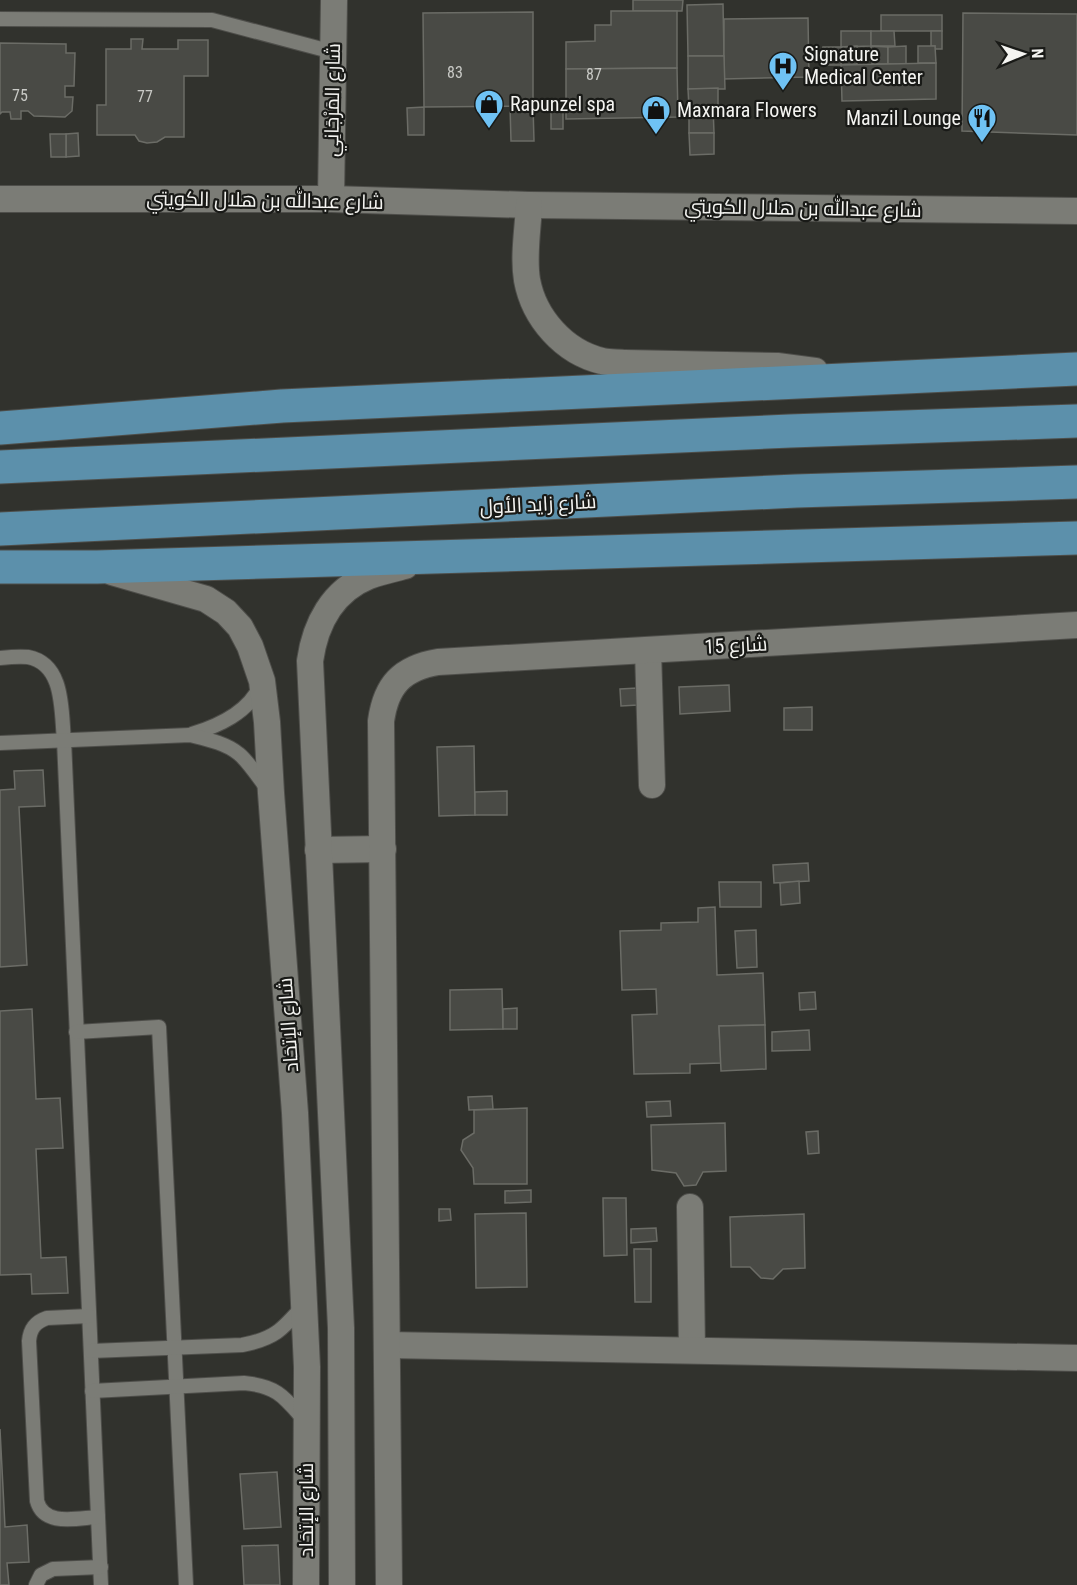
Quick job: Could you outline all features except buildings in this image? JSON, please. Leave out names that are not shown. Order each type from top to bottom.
[{"type":"main road","points":[[0,428],[282,406],[1077,369]]},
{"type":"main road","points":[[0,466],[1077,421]]},
{"type":"main road","name":"شارع زايد الأول","points":[[0,529],[796,491],[1077,482]]},
{"type":"main road","points":[[0,567],[98,567],[433,558],[1077,538]]},
{"type":"street","name":"شارع المَرْجَانِي","points":[[331,199],[334,0]]},
{"type":"street","name":"شارع عبدالله بن هلال الكويتي","points":[[0,199],[331,199],[529,205],[1077,211]]},
{"type":"street","points":[[529,205],[526,256],[527,279],[533,302],[545,322],[561,339],[580,352],[602,361],[777,366],[826,373],[850,380]]},
{"type":"street","name":"شارع الإتحَاد","points":[[342,1585],[341,1318],[310,676],[312,648],[326,611],[338,597],[357,582],[369,576],[433,558]]},
{"type":"street","name":"شارع الإتحَاد","points":[[98,567],[206,599],[226,612],[240,627],[250,646],[262,681],[267,722],[270,793],[295,1113],[307,1367],[306,1585]]},
{"type":"street","name":"شارع 15","points":[[383,849],[381,721],[384,705],[390,689],[399,679],[409,670],[423,664],[1077,625]]},
{"type":"street","points":[[648,650],[652,785]]},
{"type":"street","points":[[318,850],[383,849],[389,1585]]},
{"type":"street","points":[[690,1207],[692,1350]]},
{"type":"street","points":[[387,1345],[1077,1358]]},
{"type":"lane","points":[[0,19],[212,20],[333,52]]},
{"type":"lane","points":[[0,658],[29,657],[44,664],[55,677],[60,695],[64,740],[101,1585]]},
{"type":"lane","points":[[190,735],[217,725],[241,710],[255,696],[262,681]]},
{"type":"lane","points":[[0,743],[190,735],[207,739],[240,754],[270,793]]},
{"type":"lane","points":[[76,1032],[159,1027],[186,1585]]},
{"type":"lane","points":[[91,1351],[242,1345],[257,1342],[283,1328],[304,1305]]},
{"type":"lane","points":[[89,1316],[41,1320],[30,1332],[29,1341],[39,1508],[51,1518],[98,1517]]},
{"type":"lane","points":[[92,1391],[261,1384],[274,1389],[307,1422]]},
{"type":"lane","points":[[36,1585],[41,1575],[53,1569],[101,1567]]},
{"type":"place","name":"Signature Medical Center","points":[[783,92]]},
{"type":"place","name":"Rapunzel spa","points":[[489,130]]},
{"type":"place","name":"Maxmara Flowers","points":[[656,136]]},
{"type":"place","name":"Manzil Lounge","points":[[982,144]]}]
